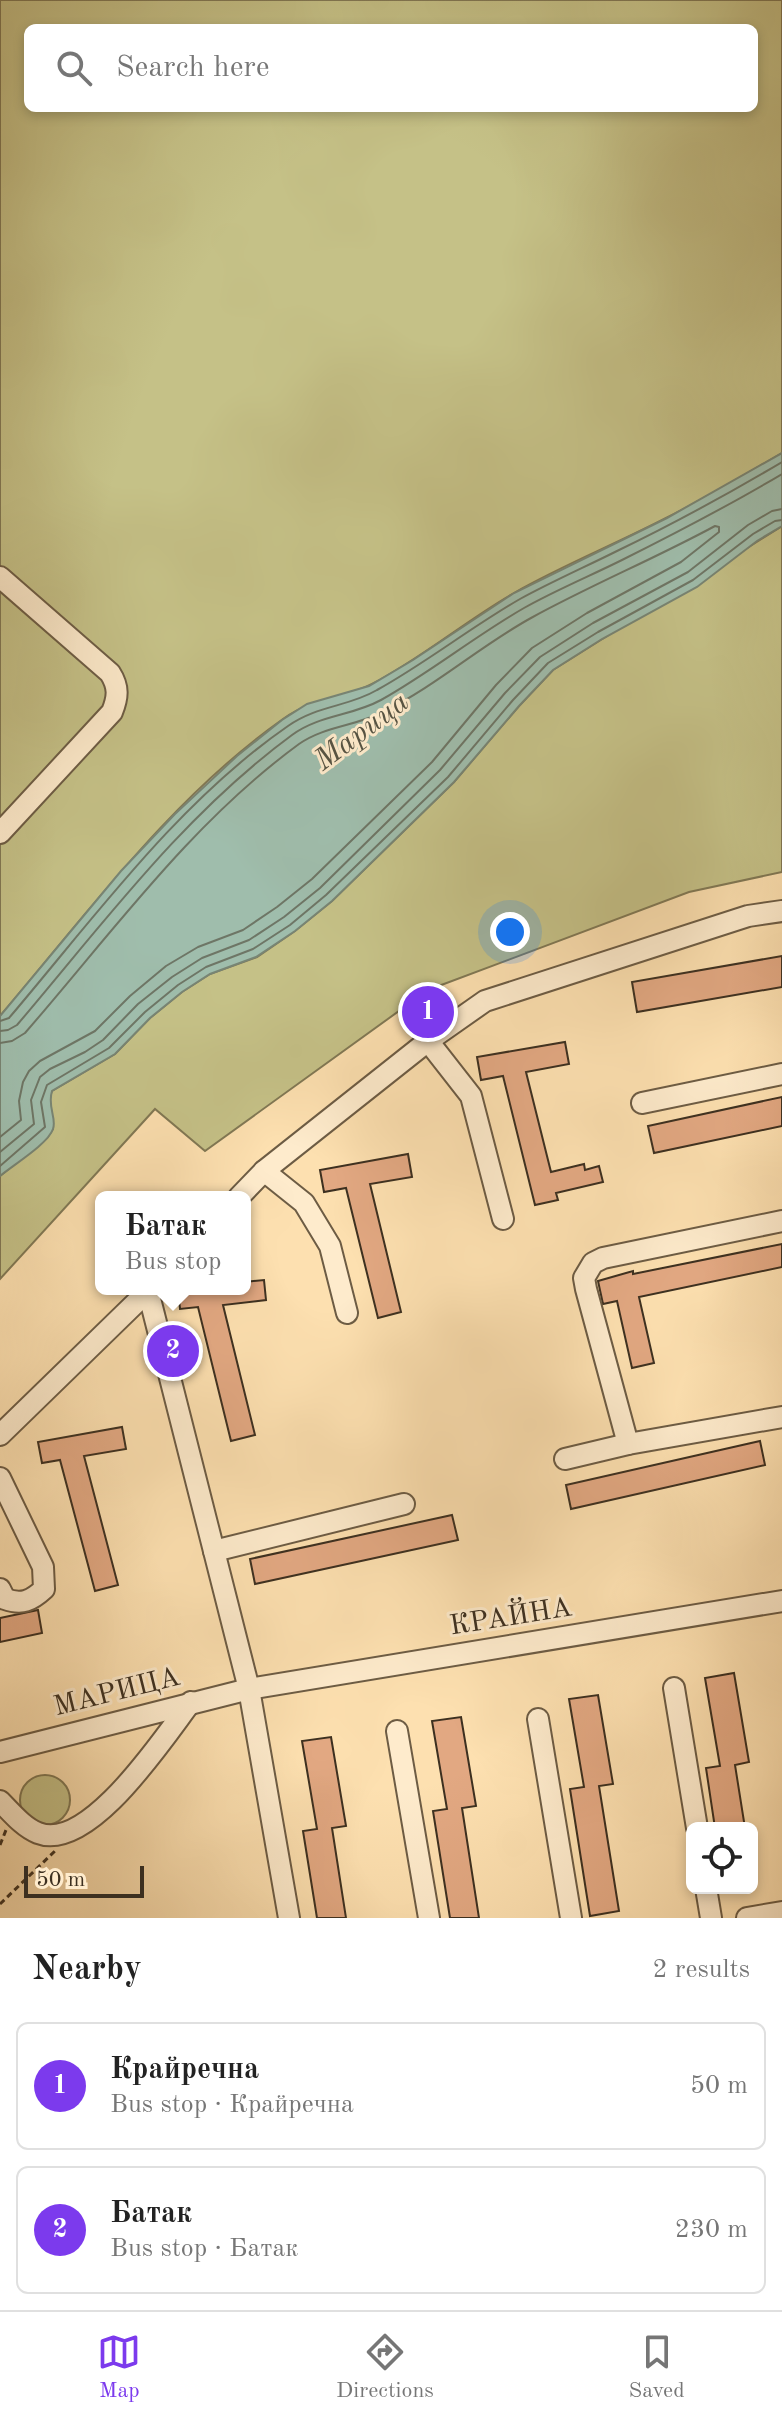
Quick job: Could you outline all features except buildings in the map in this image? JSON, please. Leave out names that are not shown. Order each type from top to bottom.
[{"type":"street","points":[[0,577],[110,673],[116,683],[117,699],[112,712],[0,833]]},
{"type":"street","points":[[245,1191],[264,1171],[428,1041],[485,1001],[748,916],[782,911]]},
{"type":"street","points":[[428,1041],[471,1096],[503,1219]]},
{"type":"street","points":[[642,1103],[782,1074]]},
{"type":"street","points":[[264,1171],[304,1203],[330,1246],[347,1313]]},
{"type":"street","points":[[628,1444],[586,1289],[584,1278],[588,1269],[603,1258],[782,1221]]},
{"type":"street","points":[[0,1435],[144,1295]]},
{"type":"street","points":[[150,1295],[249,1689],[289,1918]]},
{"type":"street","points":[[565,1459],[628,1444],[782,1417]]},
{"type":"street","points":[[0,1478],[43,1567],[44,1589],[35,1597],[18,1604],[2,1596]]},
{"type":"street","points":[[214,1551],[404,1504]]},
{"type":"street","name":"КРАЙНА","points":[[249,1689],[782,1601]]},
{"type":"street","points":[[674,1688],[696,1822]]},
{"type":"street","name":"МАРИЦА","points":[[0,1752],[249,1689]]},
{"type":"street","points":[[0,1801],[18,1820],[39,1834],[70,1834],[104,1808],[135,1775],[191,1702]]},
{"type":"street","points":[[538,1719],[571,1918]]},
{"type":"street","points":[[397,1731],[429,1918]]},
{"type":"street","points":[[707,1894],[711,1918]]},
{"type":"street","points":[[747,1918],[782,1912]]},
{"type":"path","points":[[0,1904],[44,1864],[70,1834]]},
{"type":"shaded area","points":[[0,0],[782,0],[782,453],[647,528],[514,593],[372,684],[306,706],[283,719],[204,784],[132,858],[0,1016]]},
{"type":"shaded area","points":[[782,526],[782,872],[689,892],[428,990],[205,1151],[155,1109],[0,1279],[0,1176],[47,1138],[53,1129],[48,1102],[52,1091],[115,1054],[150,1018],[182,992],[210,974],[257,957],[332,901],[454,782],[553,670]]},
{"type":"shaded area","points":[[35,1776],[55,1776],[69,1790],[69,1810],[55,1824],[35,1824],[21,1810],[21,1790]]},
{"type":"water","name":"Марица","points":[[782,453],[782,526],[697,587],[553,670],[454,782],[332,901],[256,957],[210,974],[182,992],[150,1018],[115,1054],[52,1091],[54,1125],[50,1135],[0,1176],[0,1016],[121,871],[175,814],[237,756],[307,704],[369,686],[514,593],[667,518]]},
{"type":"place","name":"Крайречна","points":[[428,1012]]},
{"type":"place","name":"Батак","points":[[173,1351]]}]
